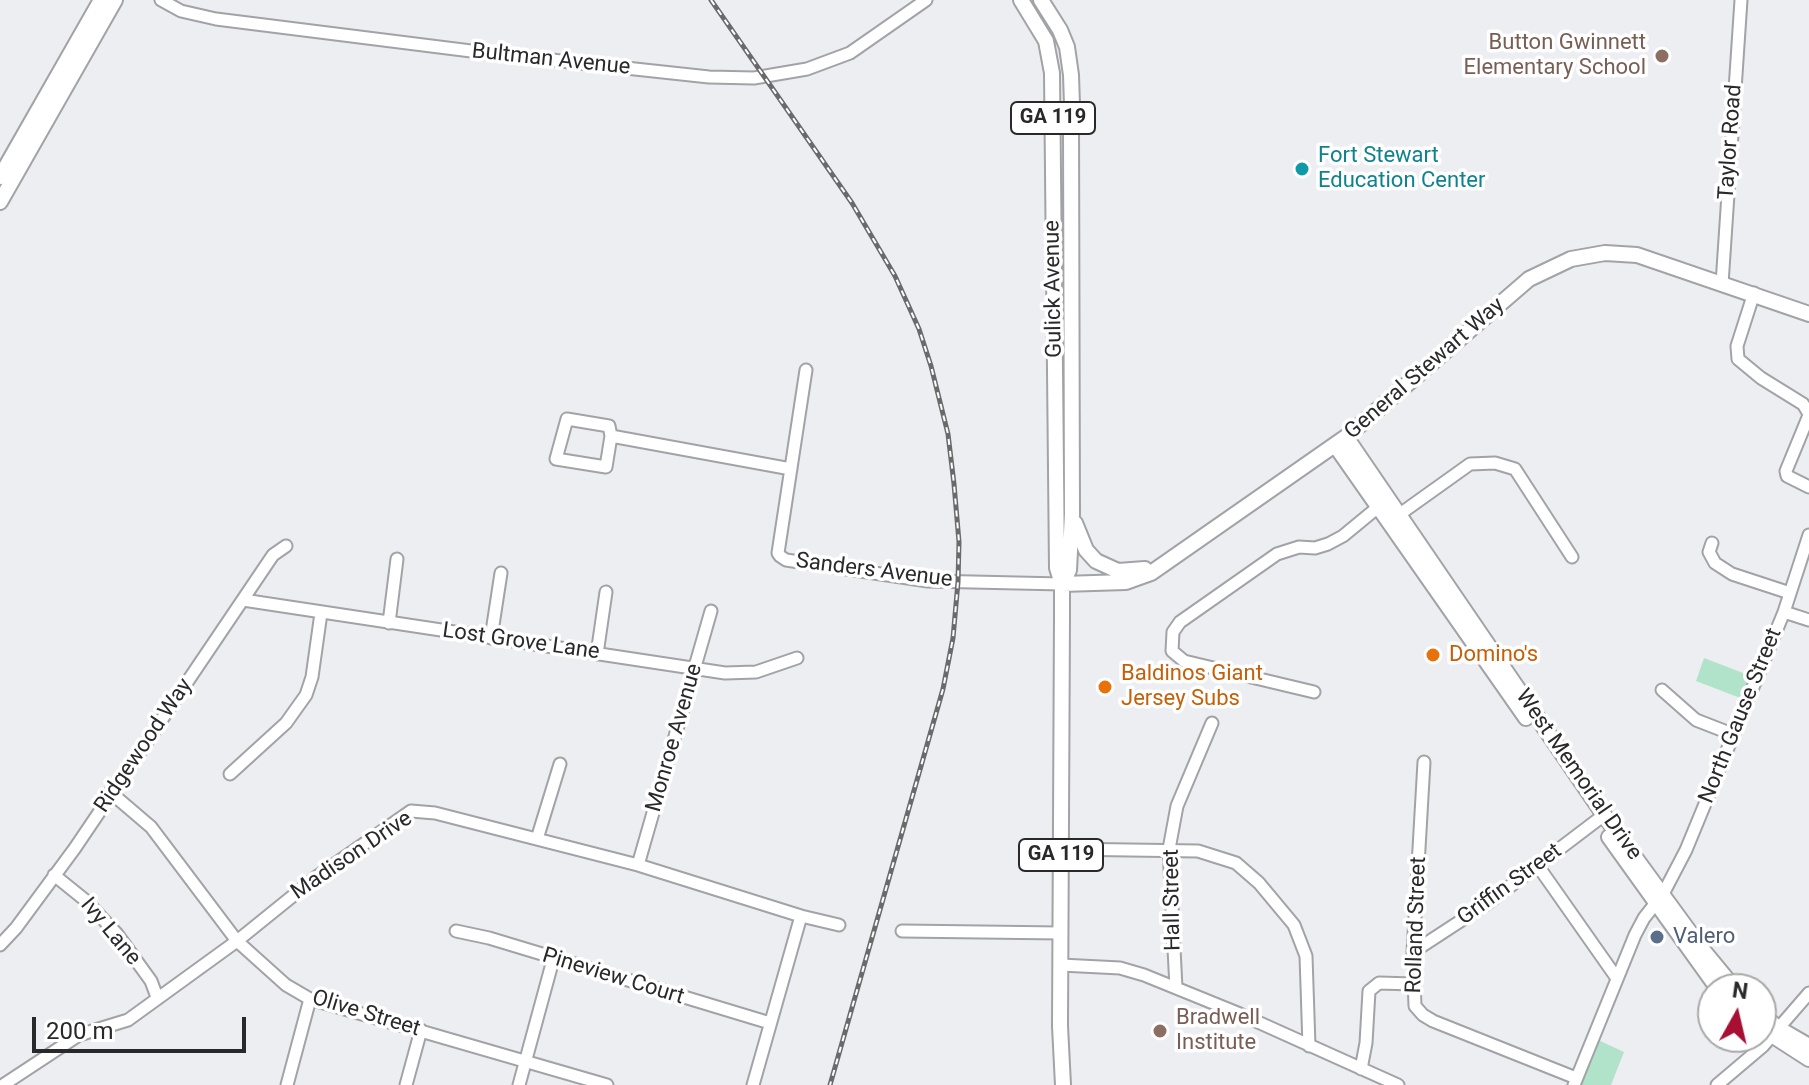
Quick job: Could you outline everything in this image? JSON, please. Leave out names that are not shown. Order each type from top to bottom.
[{"type":"main road","points":[[0,177],[101,0]]},
{"type":"main road","points":[[0,202],[115,0]]},
{"type":"main road","name":"Gulick Avenue","points":[[1021,0],[1046,41],[1052,73],[1057,568],[1062,584]]},
{"type":"main road","name":"GA 119","points":[[1041,0],[1067,47],[1072,103]]},
{"type":"main road","name":"GA 119","points":[[1063,1085],[1062,584],[1069,570],[1072,514],[1072,126]]},
{"type":"main road","name":"General Stewart Way","points":[[1062,584],[1135,580],[1165,564],[1341,441],[1529,279],[1556,265],[1592,254],[1625,254],[1665,263],[1809,314]]},
{"type":"main road","points":[[1055,406],[1072,406]]},
{"type":"main road","name":"West Memorial Drive","points":[[1341,441],[1708,973]]},
{"type":"main road","points":[[1072,514],[1086,550],[1103,565],[1118,571],[1133,572],[1165,564]]},
{"type":"main road","name":"West Memorial Drive","points":[[1659,899],[1722,973]]},
{"type":"main road","points":[[1777,1036],[1809,1046]]},
{"type":"main road","points":[[1777,1039],[1809,1059]]},
{"type":"street","name":"Bultman Avenue","points":[[161,0],[181,11],[227,20],[487,53],[742,78],[785,74],[842,56],[926,0]]},
{"type":"street","name":"Taylor Road","points":[[1722,284],[1741,0]]},
{"type":"street","points":[[1754,293],[1737,346],[1738,359],[1803,404],[1809,414],[1786,471],[1787,476],[1809,487]]},
{"type":"street","name":"Sanders Avenue","points":[[806,370],[778,553],[786,560],[928,581],[1062,584]]},
{"type":"street","points":[[567,419],[609,426],[611,436],[606,467],[556,459],[567,419]]},
{"type":"street","points":[[611,436],[791,469]]},
{"type":"street","points":[[1394,519],[1470,464],[1495,463],[1515,469],[1572,557]]},
{"type":"street","points":[[1314,692],[1184,661],[1172,651],[1173,632],[1180,622],[1277,554],[1294,548],[1315,548],[1328,544],[1343,536],[1382,503]]},
{"type":"street","name":"North Gause Street","points":[[1575,1082],[1639,927],[1659,899],[1686,850],[1784,612],[1809,535]]},
{"type":"street","points":[[1712,543],[1709,552],[1715,563],[1732,574],[1790,593]]},
{"type":"street","name":"Ridgewood Way","points":[[0,945],[16,928],[93,822],[110,792],[273,555],[286,546]]},
{"type":"street","points":[[389,623],[397,559]]},
{"type":"street","points":[[491,638],[501,573]]},
{"type":"street","points":[[597,654],[606,592]]},
{"type":"street","name":"Lost Grove Lane","points":[[243,600],[737,674],[770,668],[797,658]]},
{"type":"street","name":"Monroe Avenue","points":[[638,865],[711,611]]},
{"type":"street","points":[[1784,612],[1809,620]]},
{"type":"street","points":[[230,774],[286,723],[306,695],[312,677],[321,613]]},
{"type":"street","points":[[1662,690],[1696,720],[1732,734]]},
{"type":"street","name":"Hall Street","points":[[1176,988],[1169,849],[1177,806],[1212,723]]},
{"type":"street","name":"Rolland Street","points":[[1424,762],[1413,952],[1415,1006],[1427,1018],[1575,1082]]},
{"type":"street","points":[[537,839],[560,764]]},
{"type":"street","name":"Olive Street","points":[[110,792],[151,827],[237,941],[286,985],[310,999],[607,1085]]},
{"type":"street","name":"Madison Drive","points":[[3,1085],[79,1035],[128,1020],[237,941],[315,878],[411,811],[435,813],[638,865],[839,925]]},
{"type":"street","name":"Griffin Street","points":[[1413,952],[1538,866],[1601,818]]},
{"type":"street","points":[[1061,849],[1198,851],[1236,863],[1259,883],[1294,925],[1306,956],[1309,1046]]},
{"type":"street","points":[[1538,866],[1616,977]]},
{"type":"street","name":"Ivy Lane","points":[[54,875],[85,900],[117,934],[151,981],[157,997]]},
{"type":"street","points":[[753,1085],[801,916]]},
{"type":"street","name":"Pineview Court","points":[[456,931],[489,938],[553,960],[770,1023]]},
{"type":"street","points":[[902,931],[1061,933]]},
{"type":"street","points":[[519,1085],[553,960]]},
{"type":"street","points":[[1061,965],[1120,968],[1176,988],[1398,1085]]},
{"type":"street","points":[[1361,1069],[1369,991],[1379,983],[1413,984]]},
{"type":"street","points":[[1777,1026],[1809,993]]},
{"type":"street","points":[[287,1085],[310,999]]},
{"type":"street","points":[[406,1085],[421,1030]]},
{"type":"street","points":[[1717,1085],[1750,1053]]},
{"type":"green space","points":[[1704,658],[1751,676],[1743,699],[1696,681]]},
{"type":"green space","points":[[1598,1040],[1624,1052],[1611,1085],[1579,1085]]},
{"type":"tunnel","points":[[1065,126],[1066,105]]},
{"type":"tunnel","points":[[1078,105],[1078,126]]},
{"type":"railway","points":[[711,0],[852,203],[895,276],[919,329],[931,366],[948,434],[954,484],[959,542],[958,582],[953,638],[943,689],[830,1085]]},
{"type":"place","name":"Button Gwinnett Elementary School","points":[[1662,56]]},
{"type":"place","name":"Fort Stewart Education Center","points":[[1302,169]]},
{"type":"place","name":"Domino's","points":[[1433,655]]},
{"type":"place","name":"Baldinos Giant Jersey Subs","points":[[1105,687]]},
{"type":"place","name":"Valero","points":[[1657,937]]},
{"type":"place","name":"Bradwell Institute","points":[[1160,1031]]}]
